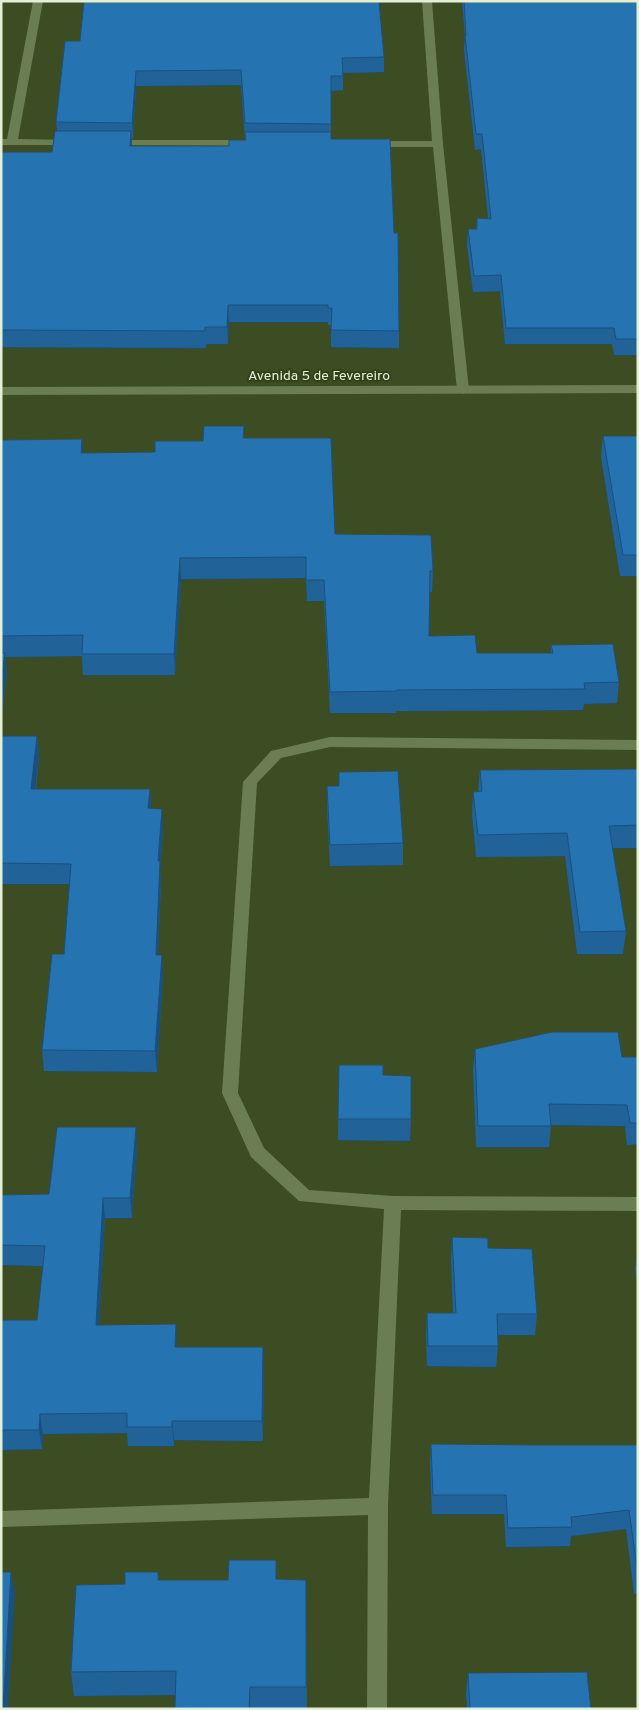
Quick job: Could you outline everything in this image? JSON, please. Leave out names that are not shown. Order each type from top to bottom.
[{"type":"street","points":[[38,1],[7,142],[82,143]]},
{"type":"street","points":[[427,1],[438,144],[463,390]]},
{"type":"street","points":[[102,143],[260,143]]},
{"type":"street","points":[[359,144],[438,144]]},
{"type":"street","name":"Avenida 5 de Fevereiro","points":[[1,391],[638,389]]},
{"type":"street","points":[[638,745],[330,742],[276,754],[250,782],[230,1093],[257,1152],[305,1196],[393,1203],[638,1204]]},
{"type":"street","points":[[377,1709],[378,1506],[393,1203]]},
{"type":"street","points":[[1,1519],[378,1506]]},
{"type":"building","points":[[84,1],[379,1],[384,57],[342,58],[343,76],[331,76],[331,124],[245,123],[241,70],[136,71],[132,123],[56,122],[65,41],[80,41]]},
{"type":"building","points":[[464,1],[638,1],[638,339],[616,339],[614,328],[506,328],[501,275],[474,276],[468,229],[477,229],[477,218],[491,219],[482,134],[476,134],[465,35]]},
{"type":"building","points":[[55,131],[131,131],[130,146],[229,146],[229,140],[246,140],[245,132],[331,132],[331,139],[390,139],[394,233],[398,233],[399,331],[331,330],[332,308],[328,308],[328,305],[228,305],[227,327],[205,327],[205,331],[1,330],[1,152],[52,152]]},
{"type":"building","points":[[204,426],[244,426],[243,438],[331,438],[335,534],[431,535],[433,571],[430,571],[429,636],[475,635],[477,653],[553,653],[551,645],[613,644],[619,682],[584,683],[585,689],[330,692],[324,580],[306,580],[306,557],[180,558],[174,654],[82,654],[83,635],[1,636],[1,440],[82,439],[81,453],[155,452],[155,441],[203,441]]},
{"type":"building","points":[[603,436],[638,436],[638,555],[623,555]]},
{"type":"building","points":[[1,653],[5,653],[1,681]]},
{"type":"building","points":[[1,736],[37,736],[31,789],[150,789],[148,808],[162,809],[158,861],[160,861],[156,955],[162,955],[155,1051],[42,1050],[52,954],[64,954],[71,864],[1,863]]},
{"type":"building","points":[[638,769],[638,825],[609,826],[626,931],[580,932],[567,833],[478,835],[473,792],[482,791],[480,770]]},
{"type":"building","points":[[398,771],[403,843],[330,845],[327,786],[339,786],[339,772]]},
{"type":"building","points":[[552,1032],[618,1032],[622,1057],[638,1057],[638,1123],[630,1123],[627,1105],[549,1104],[551,1126],[478,1126],[475,1049]]},
{"type":"building","points":[[339,1065],[383,1065],[383,1075],[411,1076],[411,1119],[338,1119]]},
{"type":"building","points":[[57,1127],[136,1127],[130,1198],[103,1198],[96,1325],[176,1324],[175,1347],[263,1347],[262,1421],[172,1421],[172,1427],[127,1427],[127,1413],[40,1414],[39,1430],[1,1430],[1,1320],[37,1320],[45,1246],[1,1245],[1,1195],[49,1194]]},
{"type":"building","points":[[452,1237],[488,1238],[488,1248],[532,1249],[537,1314],[497,1314],[498,1346],[428,1346],[427,1313],[456,1313]]},
{"type":"building","points":[[431,1444],[638,1445],[638,1575],[629,1510],[571,1517],[572,1527],[508,1528],[506,1495],[433,1495]]},
{"type":"building","points":[[229,1560],[276,1560],[276,1579],[306,1580],[306,1687],[250,1687],[249,1709],[175,1708],[176,1671],[71,1672],[76,1585],[125,1584],[125,1572],[158,1572],[158,1580],[228,1580]]},
{"type":"building","points":[[1,1572],[11,1572],[3,1709],[1,1709]]},
{"type":"building","points":[[587,1672],[591,1709],[470,1709],[468,1673]]}]
